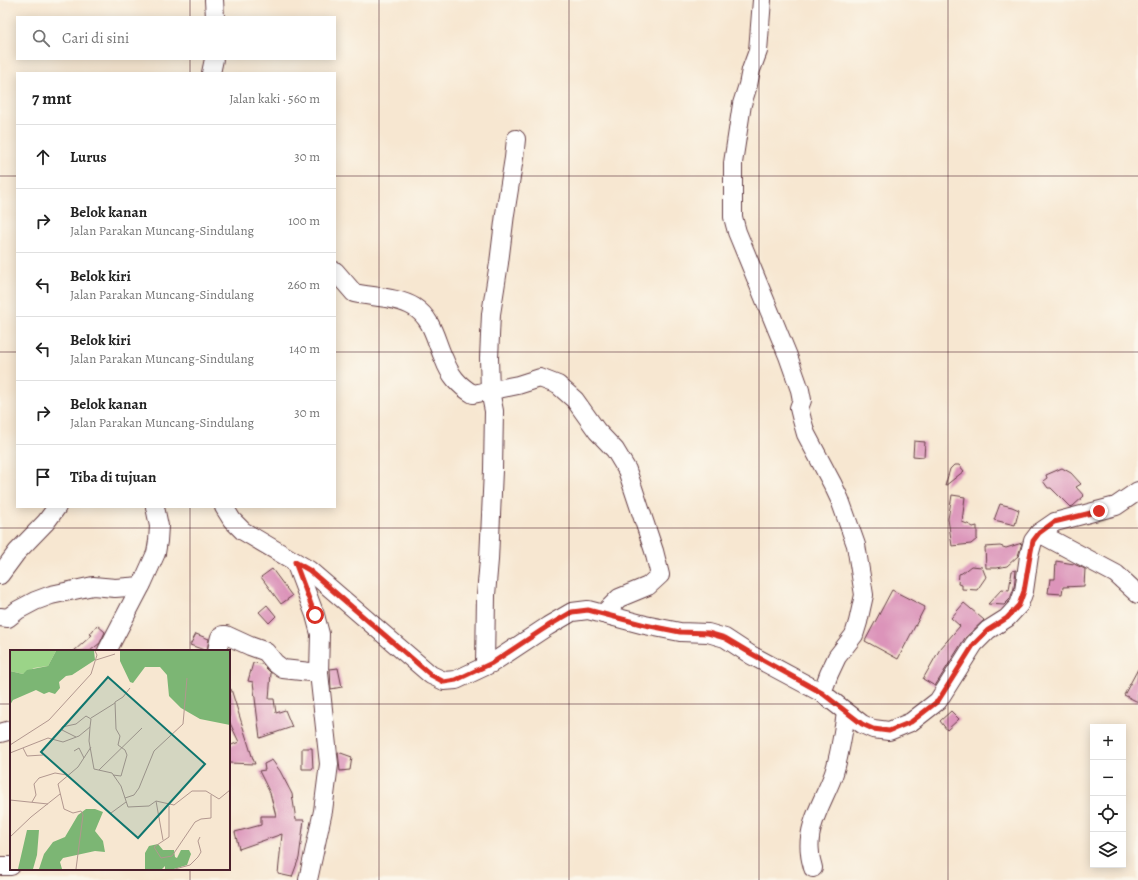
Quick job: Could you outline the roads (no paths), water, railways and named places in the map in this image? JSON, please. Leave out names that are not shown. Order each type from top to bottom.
[{"type":"street","points":[[214,0],[215,16]]},
{"type":"street","points":[[762,0],[758,51],[751,70],[742,104],[733,163],[733,217],[737,232],[772,314],[800,390],[802,400],[799,408],[806,434],[833,484],[856,545],[864,595],[854,635],[837,657],[822,693]]},
{"type":"street","points":[[212,72],[214,60]]},
{"type":"street","points":[[485,666],[486,595],[493,470],[494,411],[490,391],[489,358],[491,314],[516,139]]},
{"type":"street","points":[[336,272],[354,293],[397,300],[413,306],[424,315],[436,337],[443,359],[451,374],[463,388],[473,394],[518,385],[540,378],[558,385],[574,400],[597,432],[615,450],[627,470],[654,551],[660,575],[648,586],[618,598],[604,614]]},
{"type":"street","points":[[225,508],[232,520],[244,531],[309,570],[431,675],[444,682],[456,680],[485,666],[572,612],[588,610],[645,625],[680,632],[708,633],[725,638],[822,693],[862,724],[873,729],[889,731],[911,722],[938,701],[974,644],[988,630],[1007,618],[1019,605],[1024,591],[1033,541],[1039,533],[1054,522],[1116,506],[1138,491]]},
{"type":"street","points":[[0,575],[17,552],[46,522],[56,508]]},
{"type":"street","points":[[108,650],[141,586],[156,552],[159,526],[155,508]]},
{"type":"street","points":[[1039,533],[1116,574],[1138,594]]},
{"type":"street","points":[[295,562],[315,615],[320,634],[319,673],[329,764],[323,811],[308,880]]},
{"type":"street","points":[[0,617],[8,618],[35,600],[51,595],[93,586],[116,588],[141,586]]},
{"type":"street","points":[[217,650],[220,637],[226,635],[250,646],[264,650],[275,664],[283,669],[319,673]]},
{"type":"street","points":[[813,868],[810,853],[812,829],[834,774],[846,712]]},
{"type":"street","points":[[0,733],[10,730]]}]
